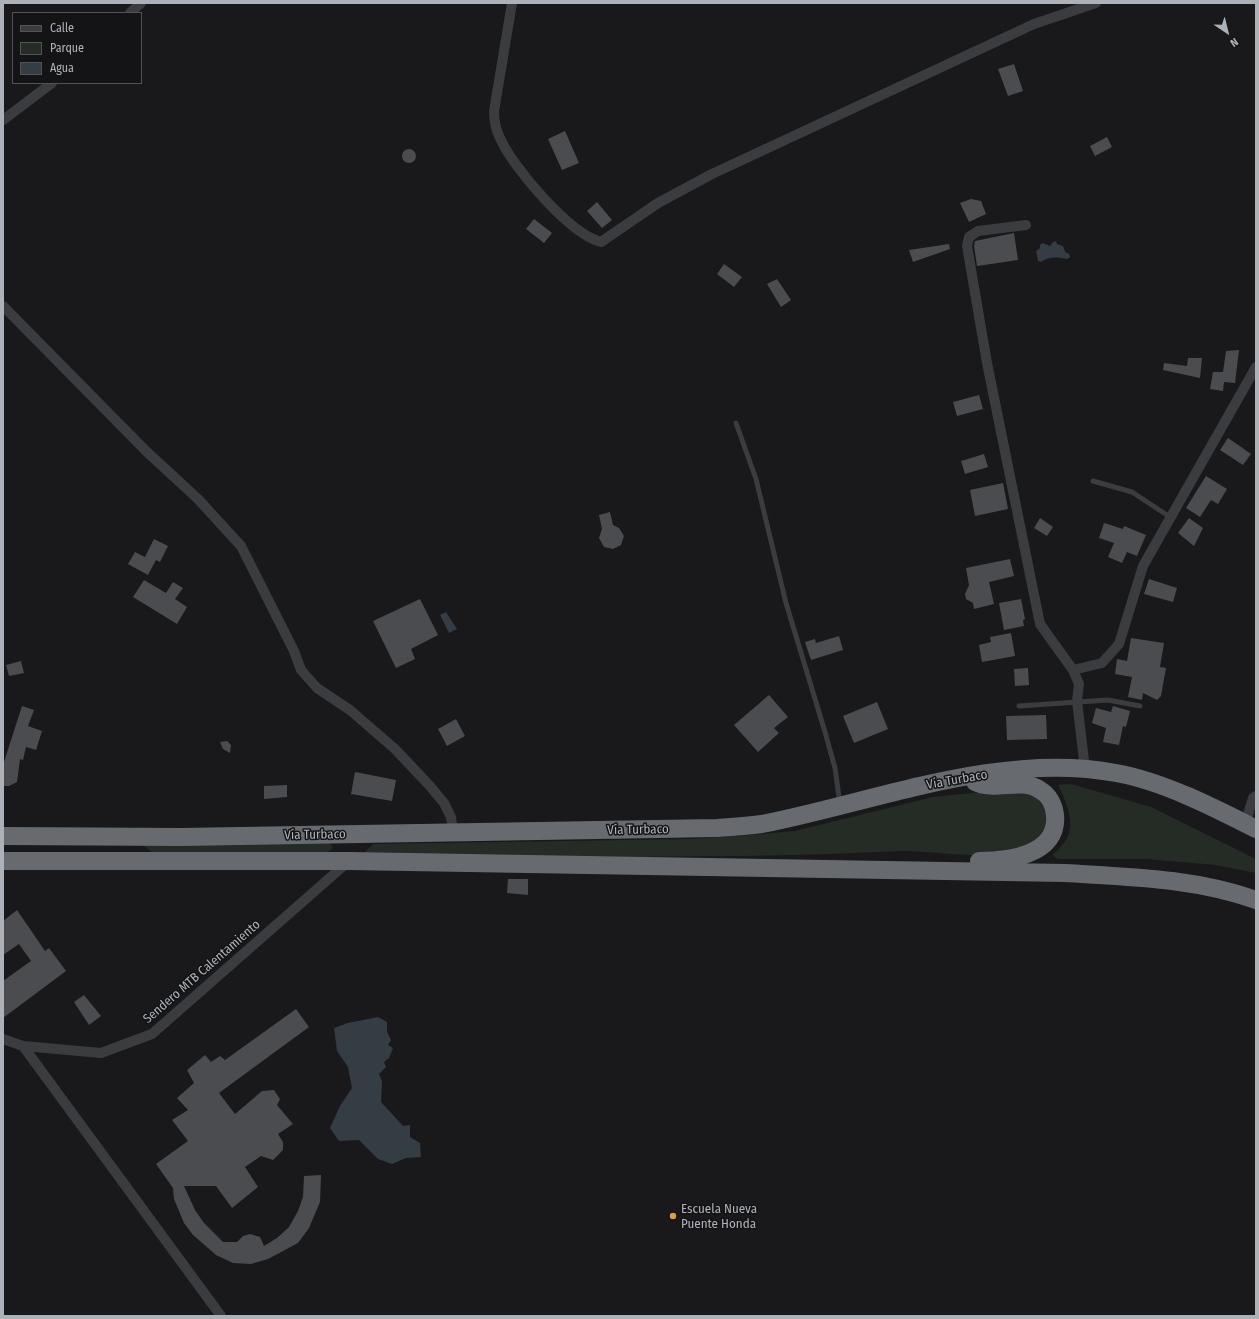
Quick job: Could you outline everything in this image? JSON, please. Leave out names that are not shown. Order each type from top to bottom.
[{"type":"highway","name":"Vía Turbaco","points":[[3,836],[181,838],[717,828],[760,824],[841,807],[925,785],[966,777],[1046,767],[1085,769],[1116,773],[1154,783],[1250,827]]},
{"type":"highway","points":[[828,868],[853,861],[993,861],[1030,853],[1046,843],[1054,829],[1055,819],[1051,802],[1045,794],[1030,785],[982,786],[966,777]]},
{"type":"highway","name":"Vía Turbaco","points":[[3,861],[349,861],[1065,873],[1150,878],[1210,887],[1237,893],[1256,900]]},
{"type":"street","points":[[131,12],[140,3]]},
{"type":"street","points":[[512,3],[494,111],[494,121],[500,139],[532,186],[579,231],[593,240],[601,242],[658,203],[712,174],[1034,24],[1096,3]]},
{"type":"street","points":[[3,120],[51,84]]},
{"type":"street","points":[[1026,225],[978,231],[969,237],[967,246],[995,401],[1040,624],[1073,670],[1079,684],[1077,701],[1085,769]]},
{"type":"street","points":[[3,306],[146,451],[181,483],[241,546],[301,670],[317,688],[350,710],[396,749],[429,785],[447,810],[451,817],[453,832]]},
{"type":"street","points":[[1073,670],[1102,663],[1119,644],[1143,566],[1256,367]]},
{"type":"street","points":[[1250,827],[1253,798],[1256,796]]},
{"type":"street","name":"Sendero MTB Calentamiento","points":[[3,1039],[23,1046],[101,1053],[152,1034],[349,861]]},
{"type":"street","points":[[23,1046],[221,1316]]},
{"type":"lane","points":[[736,422],[756,479],[786,603],[835,768],[841,807]]},
{"type":"lane","points":[[1093,481],[1132,492],[1170,517]]},
{"type":"lane","points":[[1019,706],[1108,700],[1140,706]]},
{"type":"green space","points":[[1071,784],[1151,807],[1256,859],[1256,873],[1216,865],[1146,859],[1057,859],[1053,855],[1066,840],[1070,826],[1067,805],[1058,785]]},
{"type":"green space","points":[[1012,789],[1026,790],[1037,797],[1045,809],[1047,824],[1041,836],[1029,845],[1015,851],[1002,854],[973,855],[898,851],[764,856],[363,854],[373,844],[692,839],[795,831],[933,797]]},
{"type":"green space","points":[[329,842],[333,848],[327,852],[156,855],[143,845]]},
{"type":"water","points":[[1056,241],[1057,244],[1063,246],[1065,252],[1069,254],[1070,257],[1067,259],[1054,258],[1041,262],[1038,261],[1036,251],[1040,248],[1040,245],[1042,243],[1050,246]]},
{"type":"water","points":[[446,612],[457,629],[449,633],[440,615]]},
{"type":"water","points":[[378,1017],[387,1022],[387,1032],[391,1040],[388,1045],[393,1048],[389,1058],[384,1062],[386,1067],[379,1074],[382,1081],[381,1102],[403,1126],[410,1125],[410,1137],[420,1143],[421,1157],[406,1158],[392,1164],[378,1159],[359,1140],[339,1141],[330,1128],[340,1106],[352,1088],[348,1067],[337,1051],[334,1028],[348,1023]]},
{"type":"building","points":[[1014,64],[1023,91],[1008,96],[998,69]]},
{"type":"building","points":[[565,131],[579,163],[562,170],[548,139]]},
{"type":"building","points":[[1107,137],[1112,147],[1095,156],[1090,146]]},
{"type":"building","points":[[409,149],[414,151],[416,156],[414,161],[409,163],[404,161],[402,156],[404,151]]},
{"type":"building","points":[[971,199],[981,201],[986,214],[969,222],[960,203]]},
{"type":"building","points":[[597,202],[612,220],[602,228],[587,211]]},
{"type":"building","points":[[534,219],[552,233],[544,243],[526,229]]},
{"type":"building","points":[[1014,233],[1018,260],[977,266],[974,246],[975,241]]},
{"type":"building","points":[[949,244],[950,249],[913,262],[909,250]]},
{"type":"building","points":[[724,264],[742,277],[734,287],[717,274]]},
{"type":"building","points":[[777,279],[791,300],[781,307],[767,284]]},
{"type":"building","points":[[1239,350],[1235,383],[1224,382],[1223,391],[1210,389],[1213,372],[1223,372],[1226,351]]},
{"type":"building","points":[[1188,358],[1202,358],[1200,378],[1163,370],[1164,363],[1187,366]]},
{"type":"building","points":[[979,395],[983,409],[957,416],[953,402]]},
{"type":"building","points":[[1228,438],[1251,454],[1243,465],[1220,450]]},
{"type":"building","points":[[984,454],[988,467],[965,474],[961,461]]},
{"type":"building","points":[[1206,476],[1227,489],[1218,504],[1211,500],[1200,517],[1186,508]]},
{"type":"building","points":[[1003,483],[1008,509],[975,516],[970,490]]},
{"type":"building","points":[[610,512],[613,525],[619,528],[624,536],[621,545],[613,549],[604,547],[599,538],[602,529],[599,515]]},
{"type":"building","points":[[1040,518],[1053,527],[1047,536],[1034,528]]},
{"type":"building","points":[[1189,518],[1203,528],[1194,546],[1178,533]]},
{"type":"building","points":[[1104,523],[1123,529],[1124,526],[1146,535],[1137,556],[1127,552],[1122,563],[1108,557],[1114,543],[1099,538]]},
{"type":"building","points":[[154,539],[168,546],[160,562],[156,560],[148,575],[128,564],[135,552],[145,557]]},
{"type":"building","points":[[1010,559],[1014,576],[989,582],[994,604],[974,609],[973,603],[966,599],[965,594],[969,585],[966,568]]},
{"type":"building","points":[[1149,579],[1177,588],[1173,602],[1144,594]]},
{"type":"building","points":[[144,580],[166,593],[173,582],[183,588],[175,599],[187,607],[177,624],[133,597]]},
{"type":"building","points":[[420,599],[438,635],[411,649],[415,659],[396,668],[373,621]]},
{"type":"building","points":[[1021,599],[1025,619],[1023,620],[1024,626],[1004,630],[999,603]]},
{"type":"building","points":[[1011,633],[1015,656],[982,662],[979,645],[991,642],[990,637]]},
{"type":"building","points":[[839,636],[843,650],[811,660],[805,642],[815,639],[816,643]]},
{"type":"building","points":[[1131,638],[1164,643],[1160,667],[1166,668],[1161,696],[1157,700],[1143,693],[1142,700],[1128,697],[1132,677],[1115,674],[1117,659],[1127,661]]},
{"type":"building","points":[[21,661],[24,673],[9,676],[6,665]]},
{"type":"building","points":[[1028,668],[1029,685],[1015,686],[1014,669]]},
{"type":"building","points":[[769,695],[788,717],[774,728],[779,733],[758,752],[734,725]]},
{"type":"building","points":[[877,702],[888,729],[854,743],[843,716]]},
{"type":"building","points":[[22,706],[34,710],[28,726],[42,731],[36,750],[26,747],[23,760],[20,759],[17,782],[9,786],[3,786],[3,765]]},
{"type":"building","points":[[1113,706],[1130,711],[1126,727],[1123,726],[1119,745],[1103,742],[1106,728],[1092,723],[1096,708],[1111,712]]},
{"type":"building","points":[[1046,715],[1047,739],[1007,740],[1006,716]]},
{"type":"building","points":[[456,719],[465,736],[447,746],[438,729]]},
{"type":"building","points":[[227,741],[231,745],[230,753],[223,749],[220,742]]},
{"type":"building","points":[[355,772],[396,780],[392,801],[351,794]]},
{"type":"building","points":[[287,785],[287,797],[264,799],[264,786]]},
{"type":"building","points":[[508,879],[528,879],[528,895],[507,893]]},
{"type":"building","points":[[17,910],[45,951],[49,948],[66,971],[3,1018],[3,981],[31,961],[19,944],[3,955],[3,921]]},
{"type":"building","points":[[84,995],[101,1016],[89,1025],[74,1002]]},
{"type":"building","points":[[296,1009],[309,1027],[219,1093],[235,1114],[262,1091],[274,1090],[280,1099],[277,1105],[293,1124],[278,1134],[283,1142],[283,1150],[273,1160],[261,1156],[245,1167],[258,1187],[232,1208],[216,1186],[184,1186],[195,1210],[204,1223],[223,1242],[237,1242],[243,1236],[250,1234],[260,1237],[264,1246],[277,1238],[289,1227],[298,1211],[303,1197],[304,1176],[321,1175],[320,1202],[309,1228],[298,1243],[268,1259],[251,1264],[233,1263],[216,1255],[193,1235],[184,1223],[174,1199],[173,1188],[156,1164],[188,1141],[172,1120],[188,1110],[177,1098],[194,1083],[187,1070],[205,1055],[211,1062],[220,1056],[225,1060]]},
{"type":"place","name":"Escuela Nueva Puente Honda","points":[[673,1216]]}]
